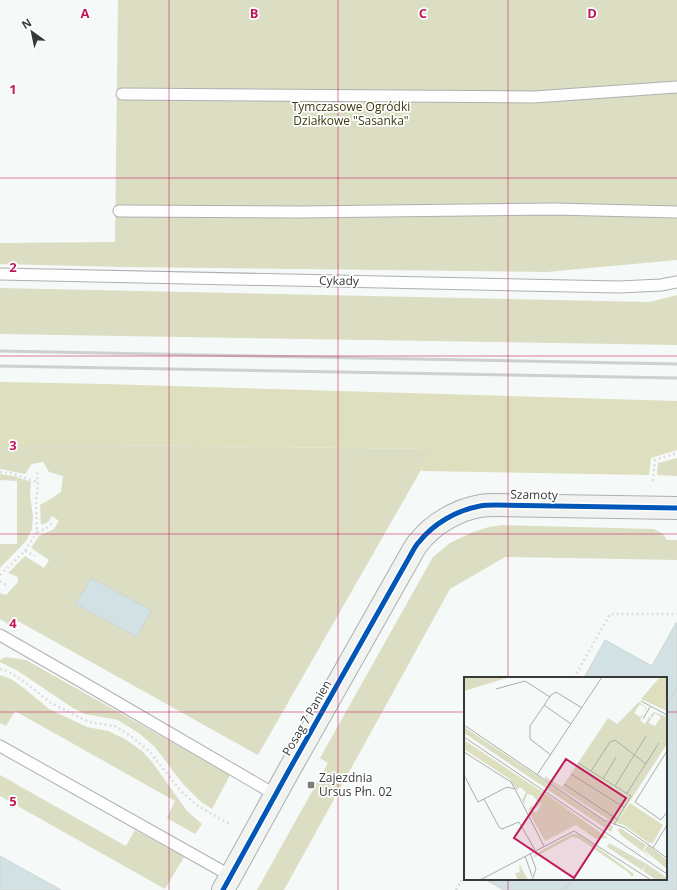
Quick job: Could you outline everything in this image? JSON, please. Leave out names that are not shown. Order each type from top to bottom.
[{"type":"street","name":"Szamoty","points":[[410,556],[418,542],[439,523],[451,516],[480,506],[677,508]]},
{"type":"street","name":"Posag 7 Panien","points":[[227,883],[410,556]]},
{"type":"lane","points":[[122,94],[534,97],[677,86]]},
{"type":"lane","points":[[119,211],[300,212],[555,209],[677,212]]},
{"type":"lane","name":"Cykady","points":[[0,274],[619,287],[661,285],[677,282]]},
{"type":"lane","points":[[0,635],[276,795]]},
{"type":"lane","points":[[0,746],[227,883]]},
{"type":"path","points":[[653,481],[655,460],[677,453]]},
{"type":"path","points":[[0,575],[25,551],[37,532],[37,471]]},
{"type":"path","points":[[0,472],[11,473],[37,482]]},
{"type":"path","points":[[37,532],[45,529],[54,522]]},
{"type":"path","points":[[25,551],[35,556]]},
{"type":"path","points":[[0,581],[8,586]]},
{"type":"path","points":[[575,677],[610,614],[677,614]]},
{"type":"path","points":[[0,669],[22,680],[51,703],[89,722],[115,726],[132,737],[149,750],[181,791],[198,806],[231,825]]},
{"type":"path","points":[[456,890],[464,876]]},
{"type":"green space","name":"Tymczasowe Ogródki Działkowe \"Sasanka\"","points":[[118,0],[677,0],[677,260],[547,272],[122,267],[0,264],[0,243],[115,242]]},
{"type":"green space","points":[[0,288],[650,302],[677,295],[677,345],[0,334]]},
{"type":"green space","points":[[0,382],[677,401],[677,450],[651,458],[649,475],[421,471],[432,449],[0,445]]},
{"type":"green space","points":[[0,445],[433,449],[258,755],[16,620],[11,626],[0,619],[0,593],[6,595],[18,582],[18,577],[8,573],[25,556],[44,568],[49,560],[31,548],[39,536],[54,529],[59,521],[52,516],[48,522],[41,525],[40,505],[61,492],[63,476],[49,472],[43,462],[32,464],[25,474],[0,469]]},
{"type":"green space","points":[[677,458],[677,476],[657,475],[658,463]]},
{"type":"green space","points":[[0,474],[14,476],[31,482],[30,495],[33,516],[32,529],[26,541],[0,568],[0,544],[17,544],[17,481],[0,480]]},
{"type":"green space","points":[[502,525],[654,529],[663,534],[667,540],[677,540],[677,560],[505,557],[450,589],[284,890],[257,890],[328,763],[320,758],[433,557],[450,543],[473,532]]},
{"type":"green space","points":[[6,657],[26,660],[230,775],[212,809],[200,801],[183,784],[155,747],[140,734],[118,720],[85,714],[73,708],[18,671],[0,662],[0,660]]},
{"type":"green space","points":[[0,675],[11,679],[49,709],[87,727],[108,731],[125,739],[142,751],[152,762],[187,811],[202,824],[195,834],[167,818],[175,801],[15,711],[6,726],[0,723]]},
{"type":"green space","points":[[0,775],[126,846],[135,830],[184,857],[165,889],[0,796]]},
{"type":"building","points":[[91,578],[151,610],[137,637],[76,604]]},
{"type":"building","points":[[677,623],[677,687],[667,705],[667,677],[585,677],[605,640],[652,666]]},
{"type":"building","points":[[677,687],[677,890],[565,890],[571,880],[667,880],[667,705]]},
{"type":"building","points":[[0,856],[61,890],[0,890]]},
{"type":"building","points":[[486,880],[571,880],[565,890],[504,890]]},
{"type":"railway","points":[[0,351],[677,364]]},
{"type":"railway","points":[[0,366],[677,378]]},
{"type":"cycle path","points":[[223,890],[414,549],[431,529],[454,514],[486,505],[677,508]]},
{"type":"place","name":"Zajezdnia Ursus Płn. 02","points":[[311,785]]}]
